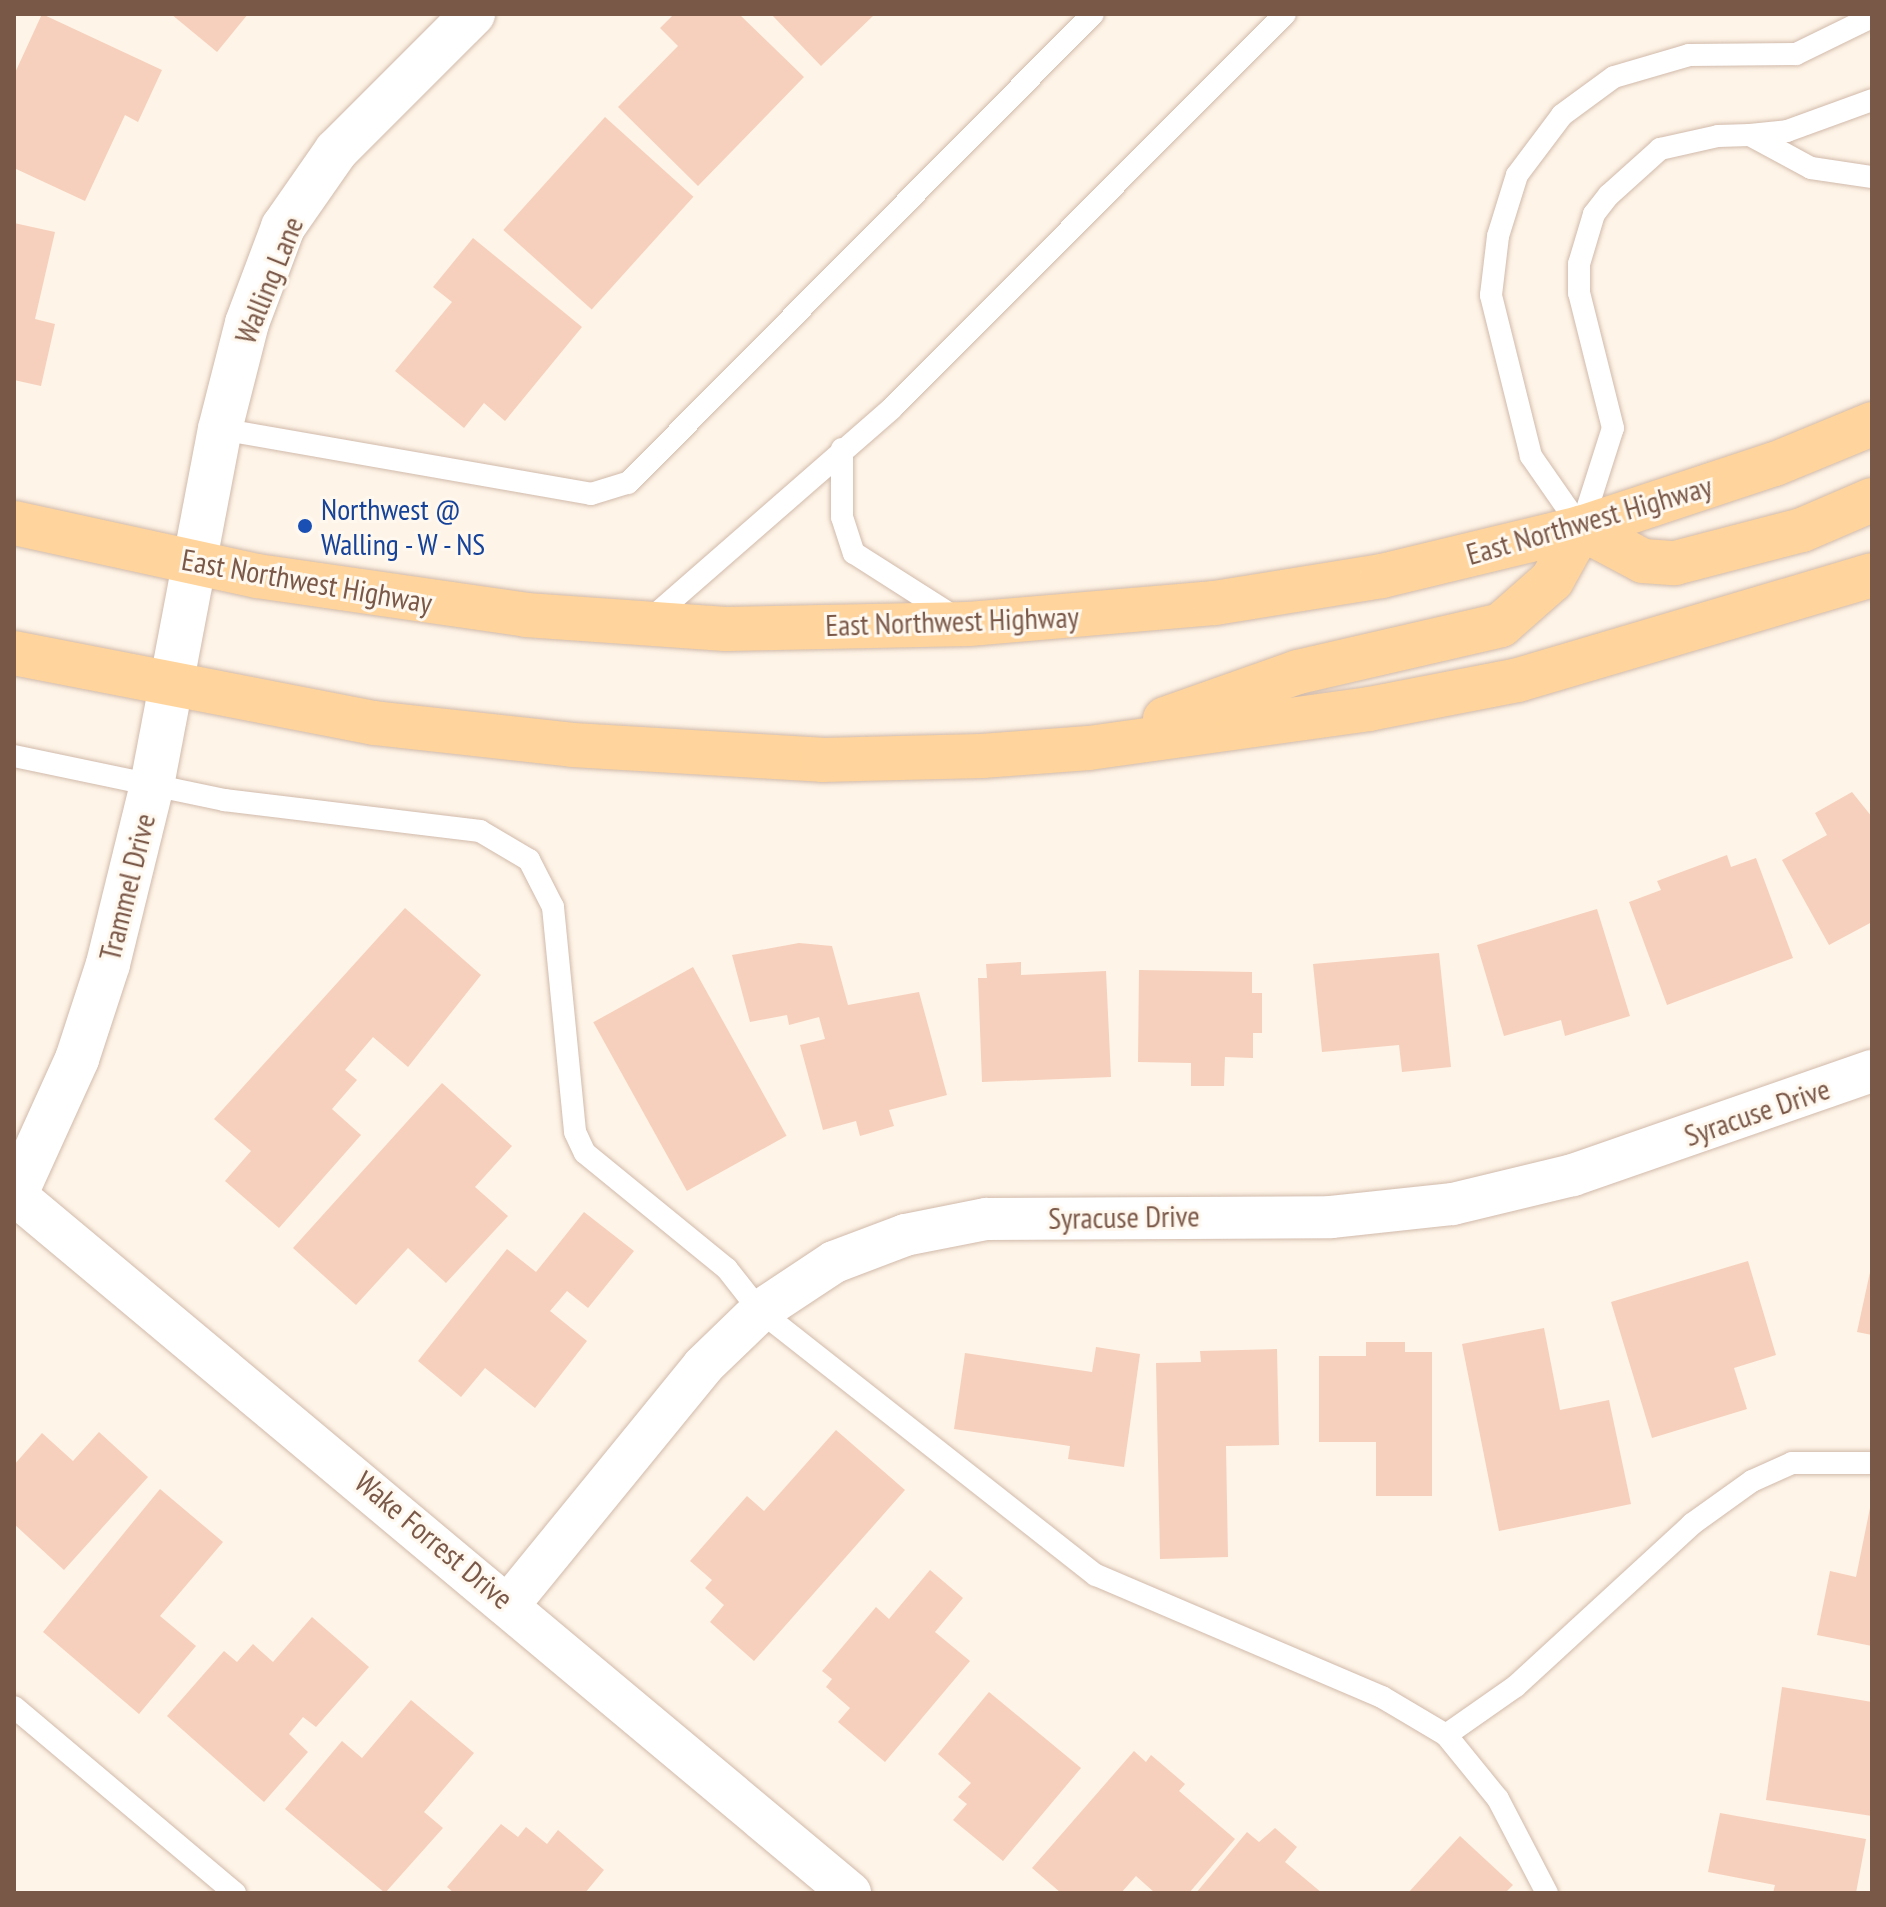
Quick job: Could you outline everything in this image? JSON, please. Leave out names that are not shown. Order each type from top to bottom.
[{"type":"main road","name":"East Northwest Highway","points":[[14,523],[195,562],[431,603],[726,629],[969,624],[1230,601],[1382,576],[1581,528],[1775,464],[1872,424]]},
{"type":"main road","points":[[1089,748],[1298,672],[1501,625],[1552,580],[1581,528],[1643,561],[1675,563],[1802,530],[1872,500]]},
{"type":"main road","points":[[14,653],[170,686],[374,723],[680,753],[822,760],[1089,748],[1369,709],[1518,680],[1872,575]]},
{"type":"street","name":"Walling Lane","points":[[195,562],[220,429],[247,323],[283,227],[336,151],[473,14]]},
{"type":"street","name":"Trammel Drive","points":[[15,1196],[77,1059],[152,785],[195,562]]},
{"type":"street","name":"Syracuse Drive","points":[[510,1603],[703,1366],[760,1311],[834,1262],[905,1235],[986,1219],[1331,1217],[1453,1204],[1573,1175],[1872,1071]]},
{"type":"street","name":"Wake Forrest Drive","points":[[15,1196],[510,1603],[850,1893]]},
{"type":"lane","points":[[220,429],[591,494],[628,483],[1093,14]]},
{"type":"lane","points":[[646,622],[892,408],[1285,14]]},
{"type":"lane","points":[[1581,528],[1531,456],[1491,295],[1498,236],[1517,175],[1562,115],[1614,77],[1689,55],[1796,54],[1872,17]]},
{"type":"lane","points":[[1581,528],[1613,428],[1579,293],[1579,264],[1594,214],[1632,169],[1660,149],[1687,139],[1787,131],[1872,100]]},
{"type":"lane","points":[[1750,135],[1811,168],[1872,177]]},
{"type":"lane","points":[[842,449],[842,517],[854,553],[907,592],[969,624]]},
{"type":"lane","points":[[14,756],[152,785],[480,831],[529,860],[553,907],[575,1132],[585,1153],[727,1269],[760,1311],[1096,1575],[1382,1697],[1446,1735],[1498,1799],[1547,1893]]},
{"type":"lane","points":[[1446,1735],[1516,1686],[1692,1524],[1752,1481],[1792,1463],[1872,1463]]},
{"type":"lane","points":[[14,1707],[235,1893]]},
{"type":"building","points":[[42,14],[162,70],[138,122],[125,115],[85,201],[14,168],[14,75]]},
{"type":"building","points":[[171,14],[248,14],[217,52]]},
{"type":"building","points":[[674,14],[739,14],[804,77],[698,186],[618,107],[678,46],[660,28]]},
{"type":"building","points":[[771,14],[875,14],[821,66]]},
{"type":"building","points":[[605,117],[693,197],[592,310],[503,230]]},
{"type":"building","points":[[14,223],[55,232],[35,319],[55,324],[41,386],[14,380]]},
{"type":"building","points":[[473,238],[582,327],[505,421],[484,403],[464,428],[395,371],[452,302],[433,287]]},
{"type":"building","points":[[1852,792],[1872,817],[1872,922],[1829,945],[1782,860],[1827,835],[1815,813]]},
{"type":"building","points":[[1727,855],[1731,867],[1756,858],[1793,958],[1667,1005],[1629,902],[1661,890],[1657,881]]},
{"type":"building","points":[[405,908],[481,975],[408,1067],[373,1037],[345,1070],[357,1080],[332,1109],[361,1135],[279,1228],[225,1181],[251,1151],[214,1119]]},
{"type":"building","points":[[1597,909],[1630,1016],[1565,1036],[1561,1020],[1504,1036],[1477,945]]},
{"type":"building","points":[[799,943],[832,946],[848,1005],[919,992],[947,1095],[889,1110],[894,1126],[860,1136],[856,1121],[823,1130],[800,1045],[825,1039],[819,1017],[789,1025],[787,1015],[750,1022],[732,955]]},
{"type":"building","points":[[1439,953],[1451,1067],[1402,1072],[1399,1045],[1322,1052],[1313,964]]},
{"type":"building","points":[[1021,962],[1021,975],[1106,971],[1111,1077],[982,1082],[978,978],[987,978],[986,964]]},
{"type":"building","points":[[693,967],[787,1136],[687,1191],[593,1022]]},
{"type":"building","points":[[1139,970],[1252,972],[1252,993],[1262,993],[1262,1033],[1253,1033],[1253,1058],[1225,1057],[1224,1086],[1191,1086],[1191,1063],[1138,1062]]},
{"type":"building","points":[[442,1083],[512,1146],[475,1187],[508,1216],[446,1283],[408,1248],[356,1305],[293,1248]]},
{"type":"building","points":[[584,1212],[634,1251],[588,1308],[567,1291],[550,1311],[587,1341],[535,1408],[485,1368],[461,1397],[418,1361],[507,1249],[536,1272]]},
{"type":"building","points":[[1748,1261],[1776,1355],[1734,1368],[1747,1409],[1652,1438],[1611,1302]]},
{"type":"building","points":[[1872,1263],[1872,1335],[1857,1332]]},
{"type":"building","points":[[1544,1328],[1560,1410],[1609,1400],[1631,1504],[1499,1531],[1462,1344]]},
{"type":"building","points":[[1366,1342],[1405,1342],[1405,1352],[1432,1352],[1432,1496],[1376,1496],[1376,1442],[1319,1442],[1319,1356],[1366,1356]]},
{"type":"building","points":[[1096,1347],[1140,1354],[1124,1467],[1068,1459],[1070,1446],[954,1429],[965,1353],[1092,1372]]},
{"type":"building","points":[[1277,1349],[1279,1445],[1226,1446],[1228,1557],[1160,1559],[1156,1363],[1201,1362],[1200,1351]]},
{"type":"building","points":[[836,1430],[905,1490],[754,1661],[710,1622],[724,1605],[705,1588],[712,1580],[690,1561],[747,1496],[764,1511]]},
{"type":"building","points":[[99,1432],[148,1477],[64,1570],[14,1524],[14,1465],[42,1433],[73,1461]]},
{"type":"building","points":[[160,1489],[223,1542],[160,1616],[196,1646],[139,1714],[43,1632]]},
{"type":"building","points":[[1871,1503],[1872,1646],[1817,1635],[1830,1571],[1856,1577]]},
{"type":"building","points":[[930,1570],[963,1598],[935,1632],[970,1661],[885,1762],[838,1722],[850,1708],[826,1687],[832,1679],[822,1671],[876,1607],[889,1619]]},
{"type":"building","points":[[312,1617],[369,1667],[316,1727],[303,1717],[289,1734],[308,1752],[264,1802],[167,1716],[224,1651],[237,1662],[253,1644],[273,1662]]},
{"type":"building","points":[[1782,1687],[1872,1702],[1872,1816],[1766,1800]]},
{"type":"building","points":[[989,1692],[1081,1768],[1003,1861],[953,1820],[967,1804],[958,1797],[971,1783],[938,1754]]},
{"type":"building","points":[[411,1700],[474,1753],[424,1812],[443,1828],[385,1893],[285,1809],[342,1741],[362,1758]]},
{"type":"building","points":[[1134,1751],[1146,1762],[1151,1755],[1185,1784],[1179,1791],[1235,1839],[1189,1893],[1155,1893],[1136,1876],[1121,1893],[1061,1893],[1032,1868]]},
{"type":"building","points":[[1720,1813],[1866,1839],[1856,1893],[1773,1893],[1775,1885],[1708,1872]]},
{"type":"building","points":[[501,1824],[518,1837],[526,1827],[547,1844],[558,1830],[604,1870],[585,1893],[454,1893],[447,1887]]},
{"type":"building","points":[[1275,1828],[1297,1847],[1285,1862],[1322,1893],[1196,1893],[1247,1832],[1259,1842]]},
{"type":"building","points":[[1460,1836],[1513,1885],[1505,1893],[1408,1893]]},
{"type":"place","name":"Northwest @ Walling - W - NS","points":[[305,526]]}]
